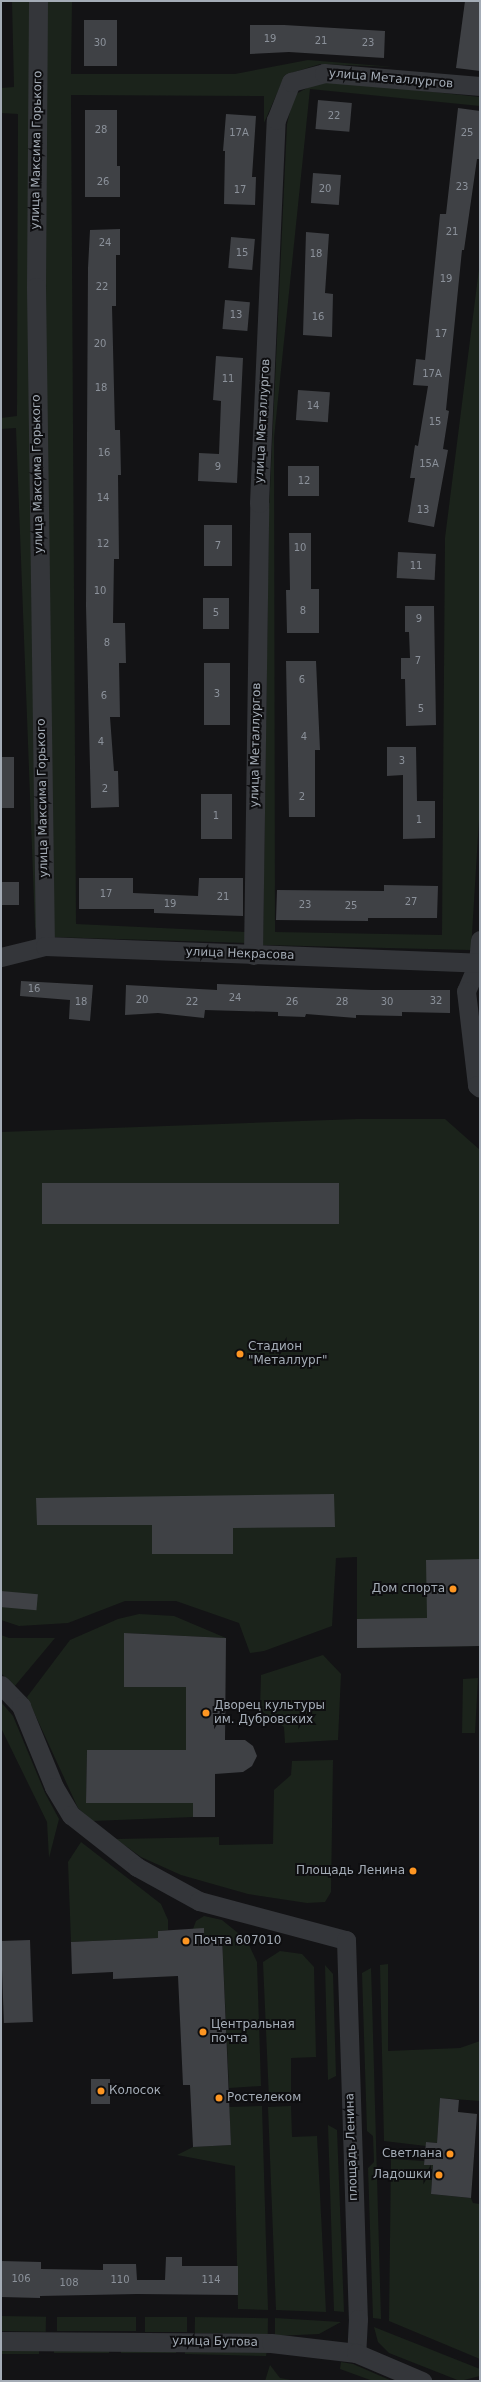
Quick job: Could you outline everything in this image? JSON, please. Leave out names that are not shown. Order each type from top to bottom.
[{"type":"street","name":"улица Максима Горького","points":[[38,1],[36,287],[45,946]]},
{"type":"street","name":"улица Металлургов","points":[[253,955],[259,503],[276,120],[291,82],[324,73],[480,86]]},
{"type":"street","points":[[480,940],[479,963],[466,990],[477,1085],[480,1088]]},
{"type":"street","name":"улица Некрасова","points":[[2,958],[45,946],[479,963]]},
{"type":"street","name":"площадь Ленина","points":[[1,1685],[21,1706],[54,1787],[71,1815],[138,1867],[199,1900],[346,1940],[358,2319],[356,2353]]},
{"type":"street","name":"улица Бутова","points":[[1,2341],[271,2343],[356,2353],[422,2381]]},
{"type":"shaded area","points":[[12,1],[31,1],[38,939],[35,927],[16,428],[1,429],[1,418],[17,416],[18,114],[1,113],[1,88],[14,87]]},
{"type":"shaded area","points":[[47,1],[72,1],[71,74],[235,74],[308,60],[394,67],[320,64],[285,75],[264,123],[264,96],[71,95],[76,924],[246,932],[247,943],[52,937],[45,249]]},
{"type":"shaded area","points":[[322,80],[480,97],[480,106],[310,89],[274,438],[275,932],[442,935],[445,538],[480,261],[480,803],[471,950],[263,945],[269,510],[287,124],[294,95]]},
{"type":"shaded area","name":"Стадион \"Металлург\"","points":[[357,1119],[445,1119],[480,1150],[480,1646],[357,1648],[357,1557],[336,1558],[332,1626],[264,1651],[250,1653],[239,1623],[176,1601],[125,1601],[68,1623],[19,1626],[1,1620],[1,1132]]},
{"type":"shaded area","points":[[139,1614],[174,1616],[226,1638],[124,1633],[124,1687],[186,1687],[186,1750],[87,1750],[86,1802],[193,1803],[193,1817],[92,1821],[78,1808],[27,1697],[70,1640],[118,1619]]},
{"type":"shaded area","points":[[1,1635],[9,1638],[55,1638],[14,1687],[1,1673]]},
{"type":"shaded area","points":[[323,1655],[341,1674],[338,1740],[285,1743],[284,1727],[260,1710],[261,1675]]},
{"type":"shaded area","points":[[478,1678],[475,1733],[462,1733],[463,1679]]},
{"type":"shaded area","points":[[1,1702],[13,1716],[45,1793],[59,1819],[49,1858],[47,1822],[1,1728]]},
{"type":"shaded area","points":[[333,1760],[331,1892],[325,1902],[307,1903],[248,1894],[181,1875],[141,1857],[116,1839],[219,1837],[219,1845],[273,1844],[274,1790],[291,1775],[292,1761]]},
{"type":"shaded area","points":[[81,1842],[161,1904],[168,1920],[168,1930],[158,1931],[158,1938],[71,1942],[68,1862]]},
{"type":"shaded area","points":[[204,1916],[222,1920],[238,1933],[249,1945],[257,1962],[261,2086],[229,2088],[222,1936],[204,1937],[204,1929],[193,1929],[196,1921]]},
{"type":"shaded area","points":[[280,1951],[302,1954],[314,1967],[316,2057],[291,2058],[291,2099],[269,2099],[263,1962]]},
{"type":"shaded area","points":[[388,1964],[388,2051],[460,2048],[480,2041],[480,2101],[440,2098],[437,2143],[426,2142],[426,2146],[384,2141],[380,1965]]},
{"type":"shaded area","points":[[325,1965],[333,1974],[336,2076],[328,2080]]},
{"type":"shaded area","points":[[371,1968],[381,2319],[373,2318],[368,2168],[374,2162],[373,2136],[367,2131],[362,1973]]},
{"type":"shaded area","points":[[262,2106],[268,2310],[238,2309],[235,2166],[177,2155],[193,2147],[231,2145],[229,2107]]},
{"type":"shaded area","points":[[291,2106],[292,2137],[317,2136],[326,2312],[276,2310],[268,2107]]},
{"type":"shaded area","points":[[328,2125],[337,2130],[344,2312],[334,2311]]},
{"type":"shaded area","points":[[391,2159],[424,2161],[425,2165],[433,2165],[431,2194],[471,2198],[473,2203],[480,2204],[480,2359],[389,2321]]},
{"type":"shaded area","points":[[1,2316],[46,2317],[46,2332],[1,2331]]},
{"type":"shaded area","points":[[57,2317],[136,2317],[136,2331],[57,2331]]},
{"type":"shaded area","points":[[145,2317],[187,2317],[187,2332],[145,2332]]},
{"type":"shaded area","points":[[195,2317],[268,2318],[268,2334],[195,2333]]},
{"type":"shaded area","points":[[275,2318],[341,2322],[319,2334],[275,2336]]},
{"type":"shaded area","points":[[374,2327],[480,2369],[480,2376],[460,2381],[389,2353],[378,2342]]},
{"type":"shaded area","points":[[1,2348],[39,2348],[39,2354],[1,2354]]},
{"type":"shaded area","points":[[54,2348],[110,2349],[109,2353],[54,2353]]},
{"type":"shaded area","points":[[121,2349],[176,2349],[176,2353],[121,2353]]},
{"type":"shaded area","points":[[185,2349],[267,2350],[266,2356],[185,2354]]},
{"type":"shaded area","points":[[341,2362],[353,2364],[392,2381],[373,2381],[340,2369]]},
{"type":"shaded area","points":[[270,2365],[280,2378],[296,2381],[265,2381]]},
{"type":"building","points":[[465,1],[480,1],[480,71],[456,68]]},
{"type":"building","points":[[84,20],[117,20],[117,66],[84,66]]},
{"type":"building","points":[[250,25],[284,25],[385,31],[384,58],[289,52],[250,54]]},
{"type":"building","points":[[318,100],[352,103],[349,132],[315,129]]},
{"type":"building","points":[[458,108],[480,111],[480,159],[477,159],[464,250],[462,250],[446,410],[449,411],[443,449],[448,450],[434,527],[408,522],[415,478],[410,478],[415,445],[418,446],[428,386],[413,385],[416,359],[425,360],[440,214],[446,214]]},
{"type":"building","points":[[85,110],[117,110],[117,166],[120,166],[120,197],[85,197]]},
{"type":"building","points":[[226,114],[256,116],[252,177],[256,177],[255,205],[224,204],[225,151],[223,151]]},
{"type":"building","points":[[313,173],[341,175],[339,205],[311,203]]},
{"type":"building","points":[[120,229],[120,255],[116,255],[116,306],[112,306],[115,430],[120,430],[121,475],[118,475],[119,559],[114,559],[113,623],[125,623],[126,663],[119,663],[120,717],[110,717],[114,771],[118,771],[119,807],[91,808],[86,606],[88,268],[90,230]]},
{"type":"building","points":[[306,232],[329,234],[325,293],[333,294],[332,337],[303,335]]},
{"type":"building","points":[[231,237],[255,239],[252,270],[228,268]]},
{"type":"building","points":[[225,300],[250,302],[247,331],[222,329]]},
{"type":"building","points":[[216,356],[243,358],[237,483],[198,481],[199,453],[219,454],[221,401],[213,400]]},
{"type":"building","points":[[298,390],[330,392],[328,422],[296,420]]},
{"type":"building","points":[[288,466],[319,466],[319,496],[288,496]]},
{"type":"building","points":[[204,525],[232,525],[232,566],[204,566]]},
{"type":"building","points":[[289,533],[311,533],[311,589],[319,589],[319,633],[287,633],[286,590],[290,590]]},
{"type":"building","points":[[398,552],[436,554],[435,580],[397,578]]},
{"type":"building","points":[[203,598],[229,598],[229,629],[203,629]]},
{"type":"building","points":[[405,606],[434,606],[436,725],[406,726],[405,679],[401,679],[401,658],[410,658],[409,632],[405,632]]},
{"type":"building","points":[[286,661],[316,661],[320,750],[315,750],[315,817],[289,817]]},
{"type":"building","points":[[204,663],[230,663],[230,725],[204,725]]},
{"type":"building","points":[[387,747],[416,747],[417,801],[435,801],[435,838],[403,839],[403,775],[387,776]]},
{"type":"building","points":[[1,757],[14,757],[14,808],[1,808]]},
{"type":"building","points":[[201,794],[232,794],[232,839],[201,839]]},
{"type":"building","points":[[79,878],[133,878],[133,893],[198,896],[199,878],[243,878],[243,916],[154,913],[154,909],[79,909]]},
{"type":"building","points":[[1,882],[19,882],[19,905],[1,905]]},
{"type":"building","points":[[384,885],[438,886],[437,918],[368,918],[368,921],[276,920],[277,890],[384,891]]},
{"type":"building","points":[[21,981],[93,985],[90,1021],[69,1019],[70,1000],[20,996]]},
{"type":"building","points":[[217,984],[372,990],[450,990],[450,1013],[402,1012],[402,1016],[356,1015],[356,1018],[306,1014],[305,1017],[278,1016],[278,1012],[205,1010],[204,1018],[158,1013],[125,1015],[126,985],[217,990]]},
{"type":"building","points":[[42,1183],[339,1183],[339,1224],[42,1224]]},
{"type":"building","points":[[334,1494],[335,1527],[233,1528],[233,1554],[152,1554],[152,1525],[37,1525],[36,1498]]},
{"type":"building","name":"Дом спорта","points":[[480,1559],[480,1646],[357,1648],[357,1619],[427,1618],[426,1560]]},
{"type":"building","points":[[1,1591],[38,1594],[36,1610],[1,1607]]},
{"type":"building","name":"Дворец культуры им. Дубровских","points":[[124,1633],[226,1638],[225,1740],[245,1740],[253,1746],[257,1756],[252,1766],[243,1772],[215,1774],[215,1817],[193,1817],[193,1803],[86,1803],[87,1750],[186,1750],[186,1687],[124,1687]]},
{"type":"building","name":"Центральная почта","points":[[204,1928],[204,1937],[222,1936],[231,2145],[193,2147],[190,2085],[183,2085],[178,1976],[113,1979],[113,1972],[72,1974],[71,1942],[158,1938],[158,1931]]},
{"type":"building","points":[[30,1940],[33,2022],[4,2023],[1,1941]]},
{"type":"building","name":"Колосок","points":[[91,2079],[110,2079],[110,2104],[91,2104]]},
{"type":"building","name":"Светлана","points":[[440,2098],[459,2100],[458,2112],[477,2114],[471,2198],[431,2194],[433,2165],[424,2165],[426,2142],[437,2143]]},
{"type":"building","points":[[166,2257],[182,2257],[182,2266],[238,2266],[238,2295],[137,2294],[40,2296],[40,2298],[1,2297],[1,2261],[41,2262],[41,2269],[103,2270],[103,2264],[136,2264],[137,2280],[165,2280]]},
{"type":"place","name":"Стадион \"Металлург\"","points":[[240,1354]]},
{"type":"place","name":"Дом спорта","points":[[453,1589]]},
{"type":"place","name":"Дворец культуры им. Дубровских","points":[[206,1713]]},
{"type":"place","name":"Площадь Ленина","points":[[413,1871]]},
{"type":"place","name":"Почта 607010","points":[[186,1941]]},
{"type":"place","name":"Центральная почта","points":[[203,2032]]},
{"type":"place","name":"Колосок","points":[[101,2091]]},
{"type":"place","name":"Ростелеком","points":[[219,2098]]},
{"type":"place","name":"Светлана","points":[[450,2154]]},
{"type":"place","name":"Ладошки","points":[[439,2175]]}]
